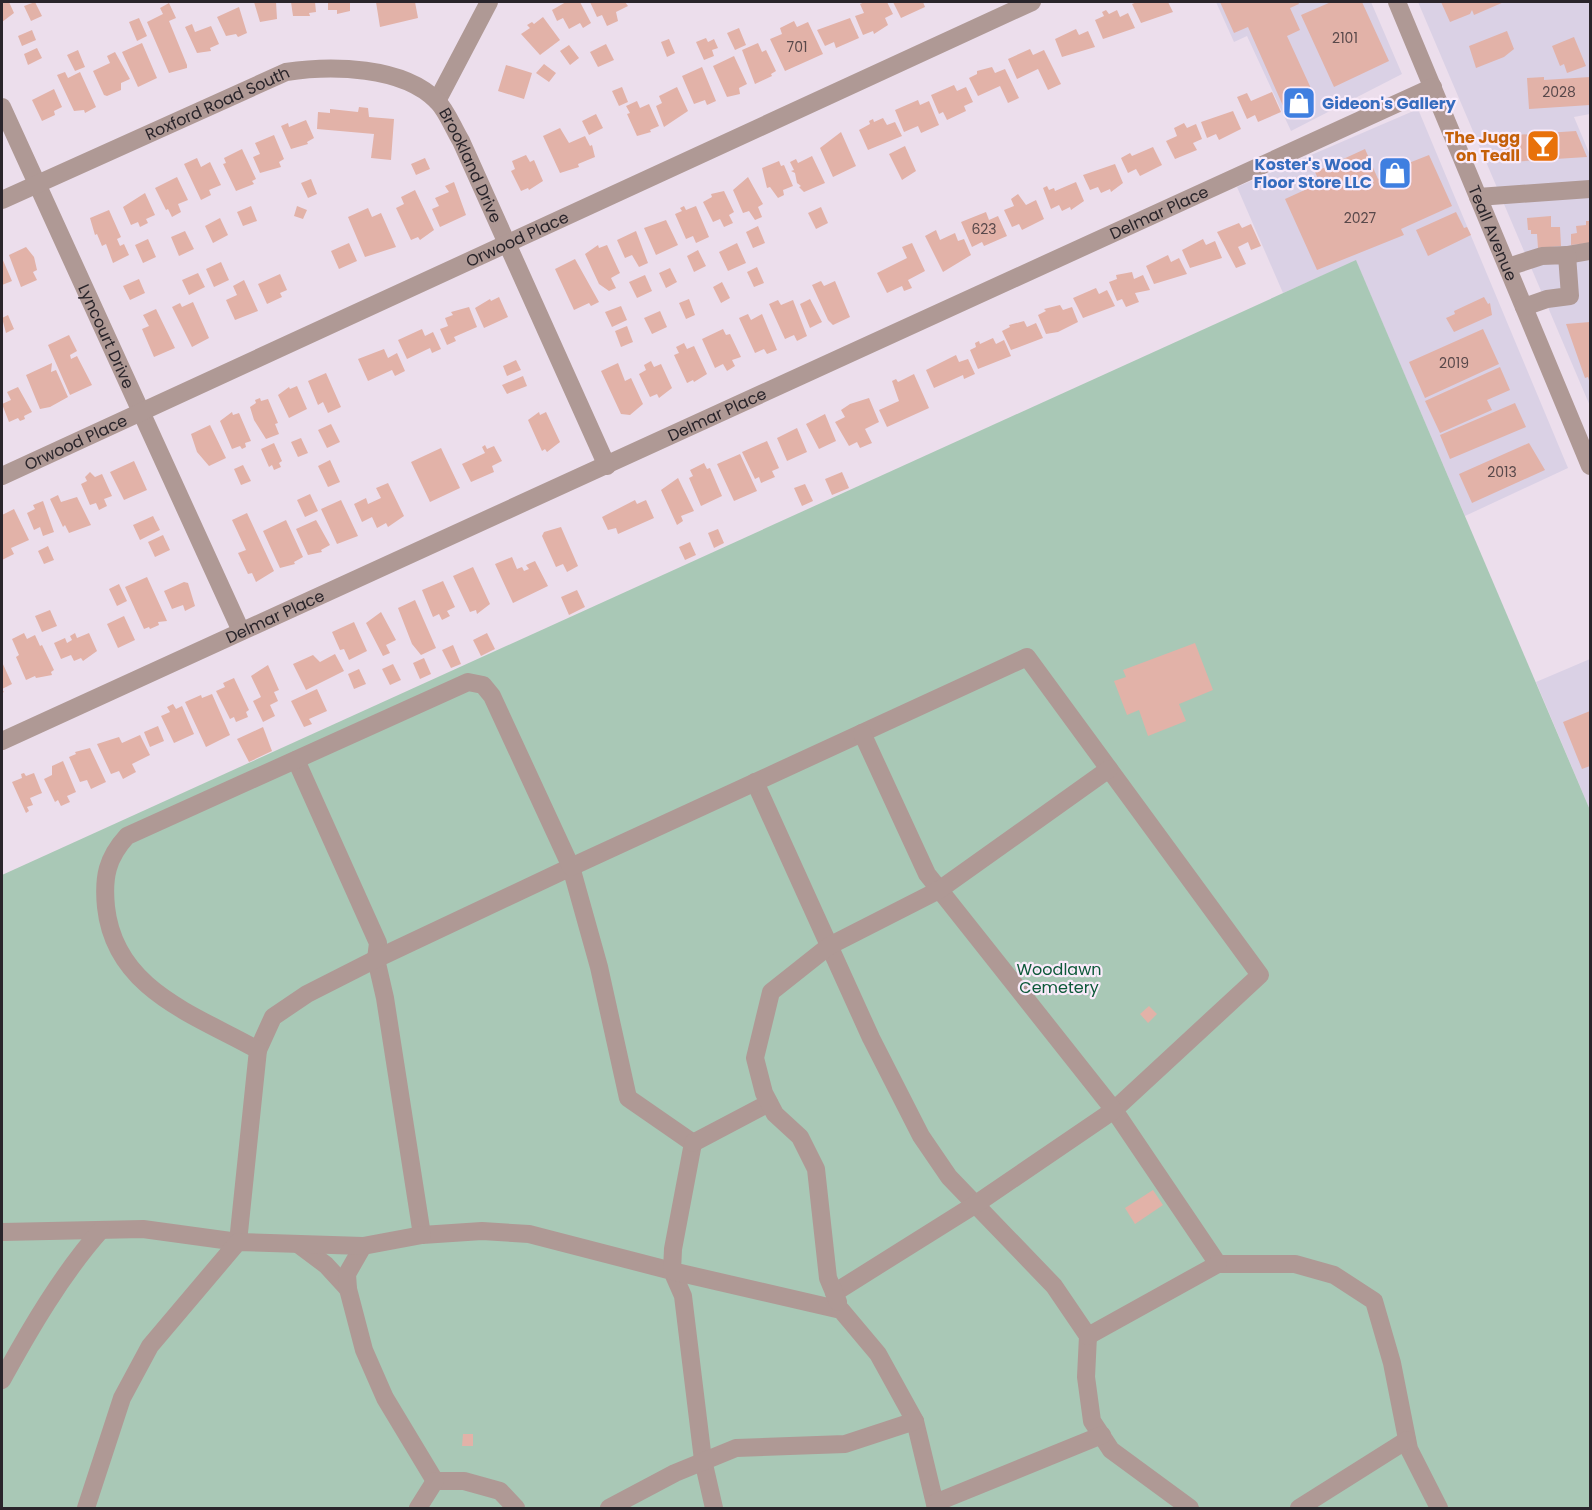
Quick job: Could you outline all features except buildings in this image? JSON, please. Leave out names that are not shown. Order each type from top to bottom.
[{"type":"street","name":"Brookland Drive","points":[[489,2],[437,101],[461,141],[607,466]]},
{"type":"street","name":"Orwood Place","points":[[2,476],[1032,2]]},
{"type":"street","name":"Teall Avenue","points":[[1397,2],[1590,466]]},
{"type":"street","name":"Roxford Road South","points":[[2,200],[286,72],[321,67],[369,71],[419,87],[437,101]]},
{"type":"street","name":"Delmar Place","points":[[2,741],[1433,87]]},
{"type":"street","name":"Lyncourt Drive","points":[[2,107],[241,631]]},
{"type":"street","points":[[1478,197],[1590,189]]},
{"type":"street","points":[[1508,267],[1542,255],[1567,255],[1590,251]]},
{"type":"street","points":[[1524,307],[1547,299],[1570,296],[1567,255]]},
{"type":"street","points":[[86,1509],[122,1398],[150,1346],[238,1242],[258,1050],[273,1017],[307,994],[376,959],[1027,657],[1260,975],[1114,1110],[976,1204],[834,1293]]},
{"type":"street","points":[[258,1050],[156,993],[127,966],[108,928],[105,871],[114,850],[128,836],[468,682],[483,685],[492,696],[571,867],[600,967],[628,1098],[693,1143]]},
{"type":"street","points":[[862,733],[927,874],[1114,1110],[1218,1264]]},
{"type":"street","points":[[296,760],[378,943],[376,959],[385,998],[422,1235]]},
{"type":"street","points":[[1101,1435],[935,1506],[915,1421],[878,1354],[841,1310],[828,1278],[816,1169],[800,1137],[775,1113],[769,1103],[764,1093],[755,1058],[771,992],[829,946],[939,890],[1109,769]]},
{"type":"street","points":[[755,782],[871,1038],[921,1136],[949,1177],[1054,1286],[1088,1336],[1088,1388],[1092,1420],[1111,1450],[1190,1509]]},
{"type":"street","points":[[693,1143],[769,1103]]},
{"type":"street","points":[[693,1143],[673,1249],[672,1271],[683,1296],[703,1460],[714,1509]]},
{"type":"street","points":[[2,1232],[143,1228],[238,1242],[363,1246],[422,1235],[482,1231],[530,1234],[672,1271],[841,1310]]},
{"type":"street","points":[[2,1380],[79,1257],[101,1230]]},
{"type":"street","points":[[298,1244],[327,1266],[348,1289]]},
{"type":"street","points":[[363,1246],[347,1274],[348,1289],[364,1350],[385,1398],[435,1481]]},
{"type":"street","points":[[1088,1336],[1218,1264],[1295,1264],[1334,1275],[1374,1301],[1392,1362],[1407,1440],[1439,1509]]},
{"type":"street","points":[[609,1509],[703,1460],[736,1448],[845,1444],[915,1421]]},
{"type":"street","points":[[1299,1509],[1407,1440]]},
{"type":"street","points":[[418,1509],[435,1481]]},
{"type":"street","points":[[435,1481],[464,1481],[500,1491],[516,1509]]},
{"type":"shaded area","points":[[1216,2],[1371,2],[1402,74],[1291,131],[1247,36],[1234,42]]},
{"type":"shaded area","points":[[1418,2],[1590,2],[1590,114],[1574,117],[1590,155],[1590,406]]},
{"type":"shaded area","points":[[1418,109],[1568,468],[1465,516],[1356,261],[1283,293],[1237,187]]},
{"type":"shaded area","points":[[1590,659],[1590,810],[1536,682]]},
{"type":"green space","name":"Woodlawn Cemetery","points":[[1356,260],[1590,810],[1590,1508],[2,1508],[2,875]]},
{"type":"place","name":"Gideon's Gallery","points":[[1299,103]]},
{"type":"place","name":"The Jugg on Teall","points":[[1543,146]]},
{"type":"place","name":"Koster's Wood Floor Store LLC","points":[[1395,173]]}]
